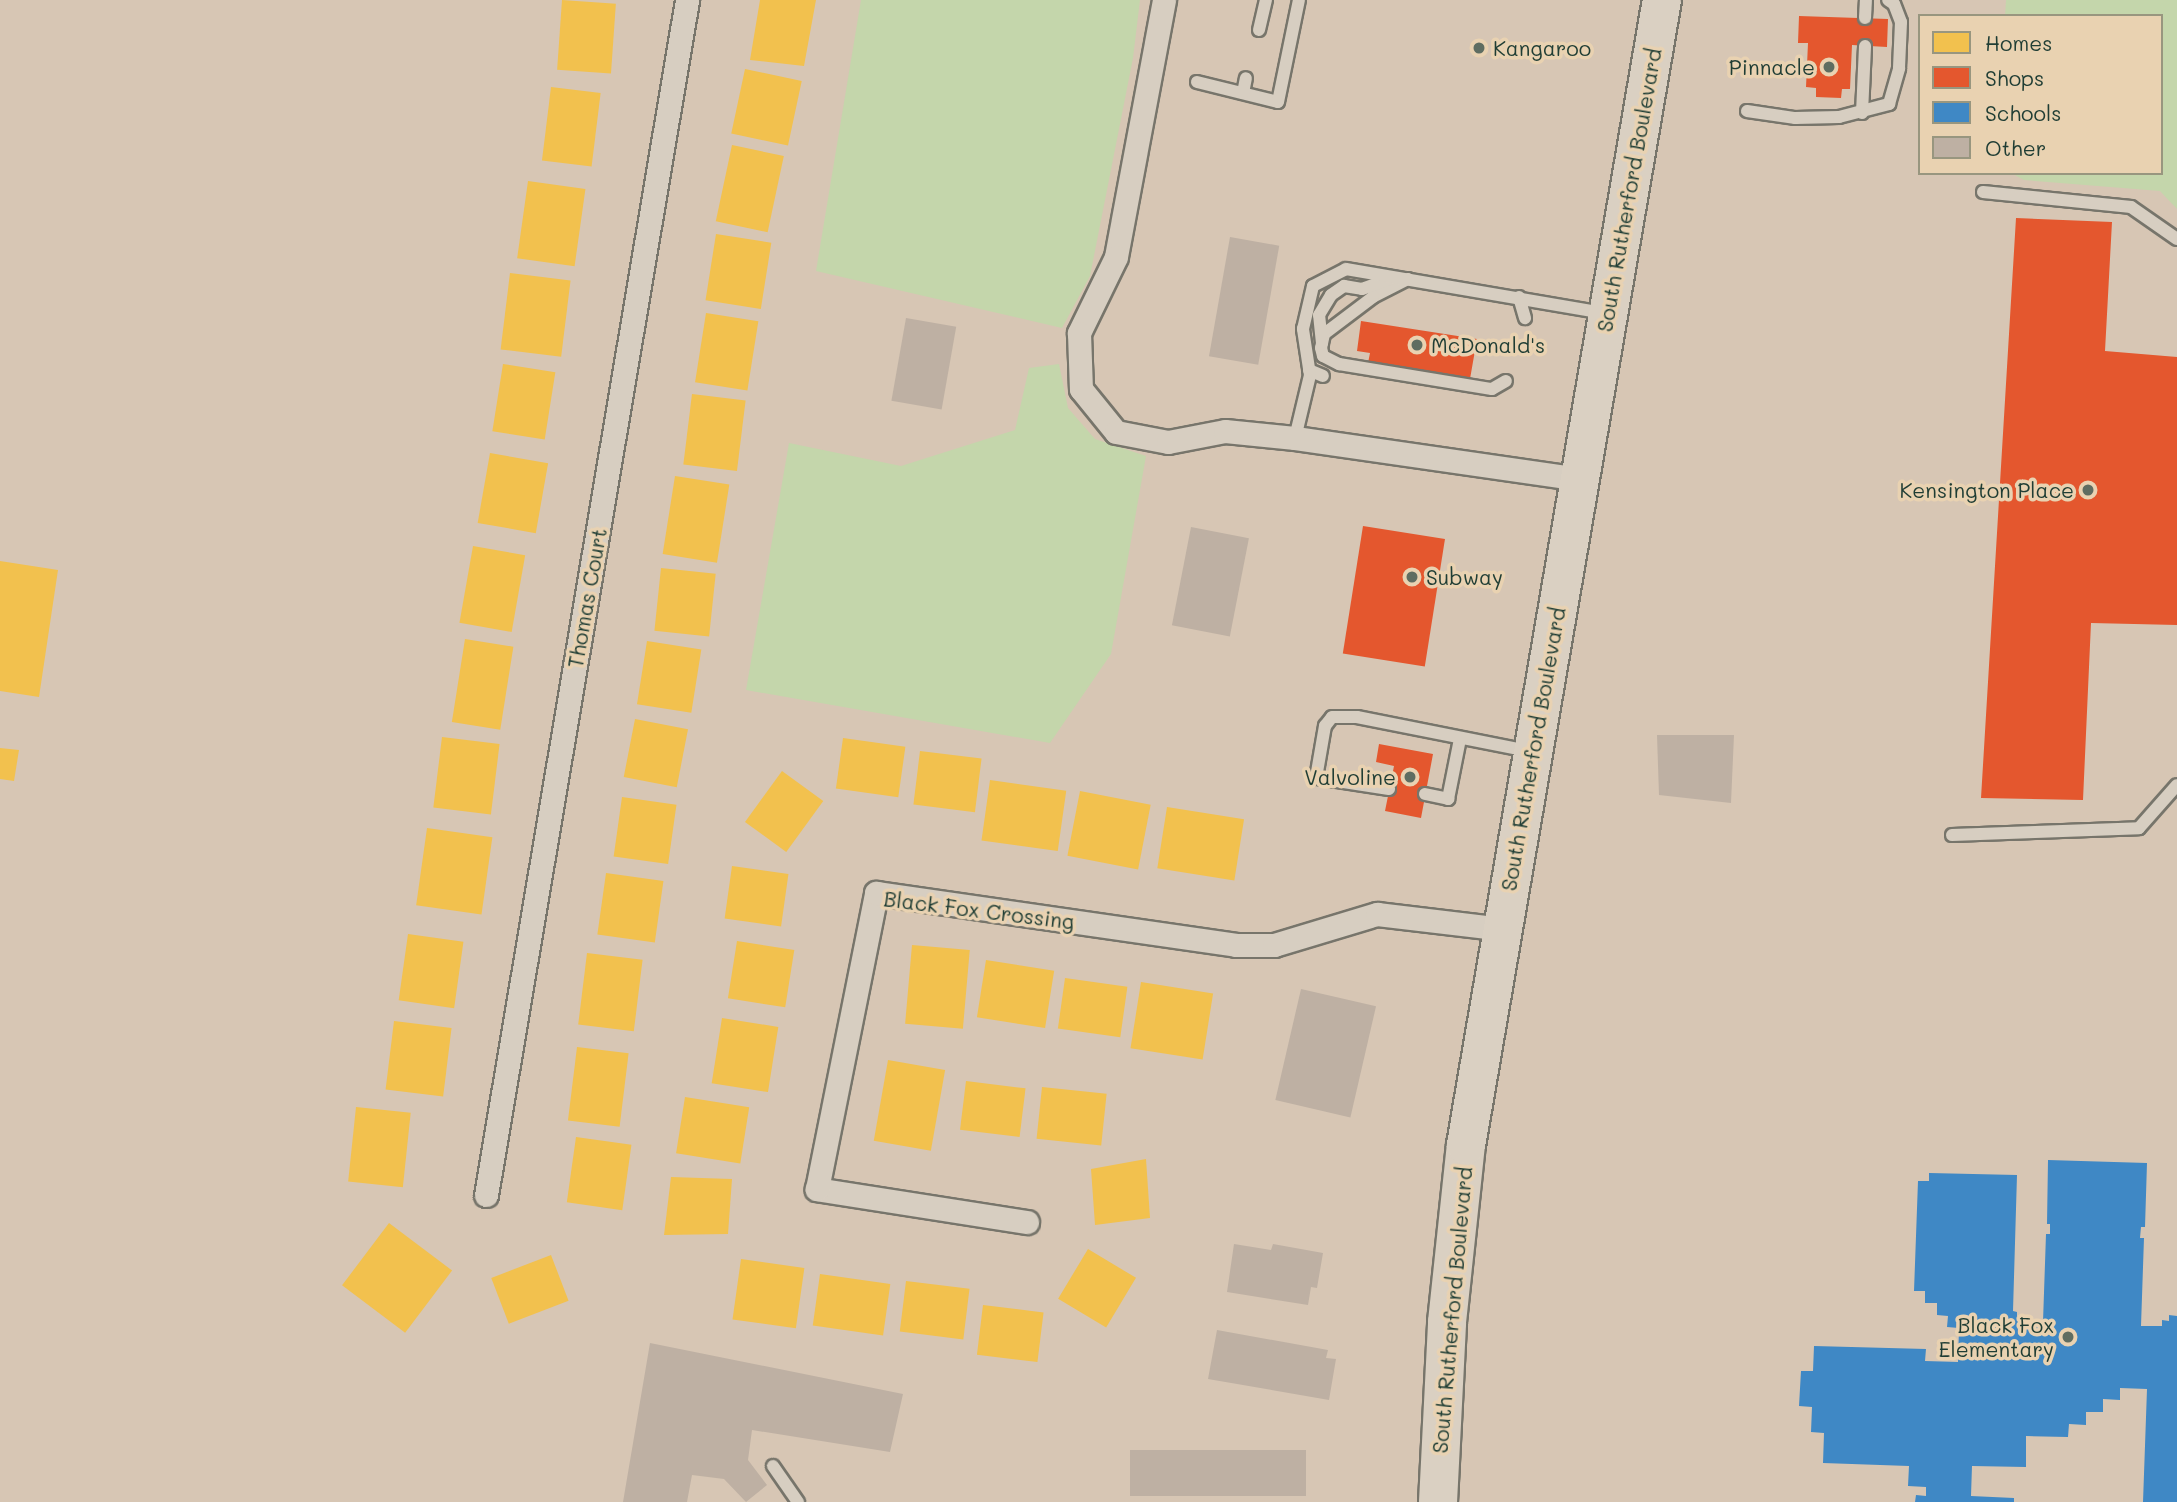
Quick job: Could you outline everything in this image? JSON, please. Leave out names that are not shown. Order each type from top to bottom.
[{"type":"highway","name":"South Rutherford Boulevard","points":[[1438,1502],[1450,1292],[1466,1145],[1662,0]]},
{"type":"street","name":"Thomas Court","points":[[486,1195],[687,0]]},
{"type":"street","points":[[1164,0],[1116,257],[1079,333],[1081,389],[1116,432],[1168,442],[1225,431],[1295,438],[1579,480]]},
{"type":"street","name":"Black Fox Crossing","points":[[1027,1222],[817,1189],[876,892],[1236,945],[1274,945],[1377,914],[1502,929]]},
{"type":"lane","points":[[1259,30],[1266,0]]},
{"type":"lane","points":[[1197,82],[1278,102],[1299,0]]},
{"type":"lane","points":[[1865,18],[1866,0]]},
{"type":"lane","points":[[1747,111],[1795,118],[1839,117],[1889,104],[1899,68],[1901,22],[1894,4],[1888,0]]},
{"type":"lane","points":[[1862,113],[1865,46]]},
{"type":"lane","points":[[1243,93],[1247,78]]},
{"type":"lane","points":[[1983,192],[2132,207],[2177,239]]},
{"type":"lane","points":[[1295,438],[1309,370],[1304,329],[1313,286],[1346,270],[1402,277],[1608,314]]},
{"type":"lane","points":[[1322,343],[1324,334],[1402,277]]},
{"type":"lane","points":[[1402,277],[1362,289],[1344,286],[1331,295],[1319,315],[1323,356],[1339,364],[1492,388],[1506,381]]},
{"type":"lane","points":[[1519,297],[1525,318]]},
{"type":"lane","points":[[1309,370],[1323,376]]},
{"type":"lane","points":[[1390,789],[1316,778],[1325,726],[1332,717],[1357,717],[1532,752]]},
{"type":"lane","points":[[1425,794],[1448,799],[1460,739]]},
{"type":"lane","points":[[1952,835],[2139,828],[2177,785]]},
{"type":"lane","points":[[773,1466],[798,1502]]},
{"type":"green space","points":[[861,0],[1140,0],[1133,58],[1090,276],[1062,328],[816,271]]},
{"type":"green space","points":[[2006,0],[2177,0],[2177,209],[2160,191],[2024,180],[2015,175],[2163,175],[2163,14],[2005,14]]},
{"type":"green space","points":[[1059,364],[1068,408],[1095,439],[1146,456],[1111,654],[1050,743],[746,690],[789,443],[901,466],[1015,430],[1029,368]]},
{"type":"building: Homes","points":[[562,0],[616,4],[611,74],[557,70]]},
{"type":"building: Homes","points":[[760,0],[816,0],[804,66],[750,60]]},
{"type":"building: Homes","points":[[745,69],[802,81],[788,146],[731,134]]},
{"type":"building: Homes","points":[[551,87],[601,93],[592,167],[542,160]]},
{"type":"building: Homes","points":[[732,145],[784,156],[768,232],[716,221]]},
{"type":"building: Homes","points":[[528,181],[585,189],[575,266],[517,258]]},
{"type":"building: Homes","points":[[716,234],[771,243],[761,309],[706,300]]},
{"type":"building: Homes","points":[[510,273],[571,280],[561,357],[501,349]]},
{"type":"building: Homes","points":[[706,313],[758,321],[747,390],[695,382]]},
{"type":"building: Homes","points":[[503,364],[555,372],[545,439],[492,431]]},
{"type":"building: Homes","points":[[692,394],[746,401],[737,471],[683,464]]},
{"type":"building: Homes","points":[[490,453],[548,463],[536,533],[478,523]]},
{"type":"building: Homes","points":[[675,476],[729,485],[717,563],[663,554]]},
{"type":"building: Homes","points":[[473,546],[525,555],[512,632],[459,623]]},
{"type":"building: Homes","points":[[0,561],[58,570],[39,697],[0,691]]},
{"type":"building: Homes","points":[[661,568],[716,574],[709,636],[654,631]]},
{"type":"building: Homes","points":[[465,639],[513,647],[500,730],[452,722]]},
{"type":"building: Homes","points":[[647,641],[701,650],[691,713],[637,704]]},
{"type":"building: Homes","points":[[635,719],[688,729],[677,787],[624,777]]},
{"type":"building: Homes","points":[[442,737],[500,744],[491,815],[433,807]]},
{"type":"building: Homes","points":[[843,738],[905,747],[898,797],[836,789]]},
{"type":"building: Homes","points":[[0,748],[19,750],[14,781],[0,779]]},
{"type":"building: Homes","points":[[920,751],[982,759],[975,812],[913,805]]},
{"type":"building: Homes","points":[[782,771],[823,801],[786,852],[745,822]]},
{"type":"building: Homes","points":[[990,780],[1066,791],[1058,851],[982,840]]},
{"type":"building: Homes","points":[[1080,791],[1151,805],[1138,870],[1067,856]]},
{"type":"building: Homes","points":[[622,797],[676,805],[668,864],[614,856]]},
{"type":"building: Homes","points":[[1167,807],[1244,819],[1234,880],[1157,868]]},
{"type":"building: Homes","points":[[427,828],[492,837],[482,914],[416,905]]},
{"type":"building: Homes","points":[[732,866],[788,874],[781,926],[725,918]]},
{"type":"building: Homes","points":[[606,873],[663,881],[655,942],[597,934]]},
{"type":"building: Homes","points":[[408,934],[463,942],[454,1008],[399,1000]]},
{"type":"building: Homes","points":[[737,941],[794,950],[785,1007],[728,998]]},
{"type":"building: Homes","points":[[912,945],[970,950],[963,1029],[905,1024]]},
{"type":"building: Homes","points":[[587,953],[643,960],[634,1031],[578,1024]]},
{"type":"building: Homes","points":[[986,960],[1054,971],[1045,1028],[977,1017]]},
{"type":"building: Homes","points":[[1065,978],[1127,987],[1120,1037],[1058,1029]]},
{"type":"building: Homes","points":[[1141,982],[1213,993],[1203,1060],[1131,1048]]},
{"type":"building: Homes","points":[[722,1018],[778,1027],[768,1092],[712,1083]]},
{"type":"building: Homes","points":[[394,1021],[452,1028],[443,1097],[386,1089]]},
{"type":"building: Homes","points":[[577,1047],[629,1053],[620,1127],[568,1120]]},
{"type":"building: Homes","points":[[888,1060],[945,1070],[931,1151],[874,1141]]},
{"type":"building: Homes","points":[[966,1081],[1026,1088],[1020,1137],[960,1130]]},
{"type":"building: Homes","points":[[1042,1087],[1107,1094],[1101,1146],[1037,1139]]},
{"type":"building: Homes","points":[[685,1097],[749,1107],[740,1163],[676,1153]]},
{"type":"building: Homes","points":[[356,1107],[411,1113],[403,1187],[348,1182]]},
{"type":"building: Homes","points":[[576,1137],[631,1145],[622,1210],[567,1202]]},
{"type":"building: Homes","points":[[1146,1159],[1150,1218],[1095,1225],[1091,1169]]},
{"type":"building: Homes","points":[[671,1177],[732,1179],[728,1234],[664,1235]]},
{"type":"building: Homes","points":[[389,1223],[452,1271],[405,1333],[342,1285]]},
{"type":"building: Homes","points":[[1088,1249],[1136,1278],[1106,1328],[1058,1299]]},
{"type":"building: Homes","points":[[551,1255],[569,1301],[509,1324],[491,1278]]},
{"type":"building: Homes","points":[[741,1259],[804,1268],[796,1328],[733,1319]]},
{"type":"building: Homes","points":[[820,1274],[890,1284],[883,1335],[813,1325]]},
{"type":"building: Homes","points":[[906,1281],[970,1289],[963,1339],[900,1332]]},
{"type":"building: Homes","points":[[983,1305],[1044,1312],[1037,1362],[977,1355]]},
{"type":"building: Shops","name":"Pinnacle","points":[[1799,16],[1888,19],[1887,47],[1852,45],[1850,89],[1842,89],[1841,98],[1816,97],[1816,88],[1806,87],[1808,43],[1798,43]]},
{"type":"building: Shops","name":"Kensington Place","points":[[2016,218],[2112,222],[2105,351],[2177,357],[2177,625],[2091,623],[2083,800],[1981,798]]},
{"type":"building: Shops","name":"McDonald's","points":[[1361,321],[1477,339],[1470,379],[1368,363],[1370,353],[1357,351]]},
{"type":"building: Shops","points":[[1363,526],[1445,539],[1425,666],[1343,653]]},
{"type":"building: Shops","name":"Valvoline","points":[[1379,744],[1433,754],[1421,818],[1385,811],[1394,766],[1376,762]]},
{"type":"building: Schools","name":"Black Fox Elementary","points":[[2048,1160],[2147,1163],[2145,1227],[2141,1227],[2140,1238],[2144,1238],[2141,1326],[2162,1326],[2162,1320],[2169,1321],[2169,1315],[2177,1316],[2177,1502],[2143,1502],[2147,1389],[2120,1388],[2120,1400],[2103,1399],[2103,1412],[2086,1412],[2086,1425],[2069,1424],[2068,1437],[2026,1436],[2026,1467],[1972,1466],[1971,1496],[2014,1498],[2014,1502],[1915,1502],[1916,1495],[1926,1496],[1926,1487],[1908,1486],[1909,1466],[1823,1463],[1824,1433],[1811,1432],[1812,1407],[1799,1406],[1801,1371],[1813,1371],[1814,1346],[1926,1349],[1925,1361],[1958,1362],[1959,1328],[1947,1327],[1948,1316],[1937,1315],[1937,1303],[1925,1303],[1925,1291],[1914,1291],[1918,1181],[1929,1181],[1929,1173],[2017,1175],[2013,1311],[2017,1312],[2017,1316],[2024,1317],[2024,1321],[2043,1322],[2046,1234],[2050,1234],[2050,1224],[2047,1224]]},
{"type":"building: Other","points":[[1230,237],[1279,246],[1258,365],[1209,356]]},
{"type":"building: Other","points":[[906,318],[956,327],[942,410],[891,401]]},
{"type":"building: Other","points":[[1191,527],[1249,538],[1230,636],[1172,625]]},
{"type":"building: Other","points":[[1657,735],[1734,735],[1731,803],[1659,795]]},
{"type":"building: Other","points":[[1301,989],[1376,1006],[1350,1117],[1275,1100]]},
{"type":"building: Other","points":[[1234,1244],[1271,1250],[1273,1244],[1323,1253],[1317,1288],[1311,1287],[1308,1305],[1227,1292]]},
{"type":"building: Other","points":[[1217,1330],[1328,1350],[1326,1358],[1336,1359],[1329,1400],[1208,1379]]},
{"type":"building: Other","points":[[650,1343],[903,1394],[890,1452],[752,1430],[748,1460],[767,1485],[746,1502],[724,1479],[692,1475],[687,1502],[623,1502]]},
{"type":"building: Other","points":[[1130,1450],[1306,1450],[1306,1496],[1130,1496]]},
{"type":"place","name":"Kangaroo","points":[[1479,48]]},
{"type":"place","name":"Pinnacle","points":[[1829,67]]},
{"type":"place","name":"McDonald's","points":[[1417,345]]},
{"type":"place","name":"Kensington Place","points":[[2088,490]]},
{"type":"place","name":"Subway","points":[[1412,577]]},
{"type":"place","name":"Valvoline","points":[[1410,777]]},
{"type":"place","name":"Black Fox Elementary","points":[[2068,1337]]}]
